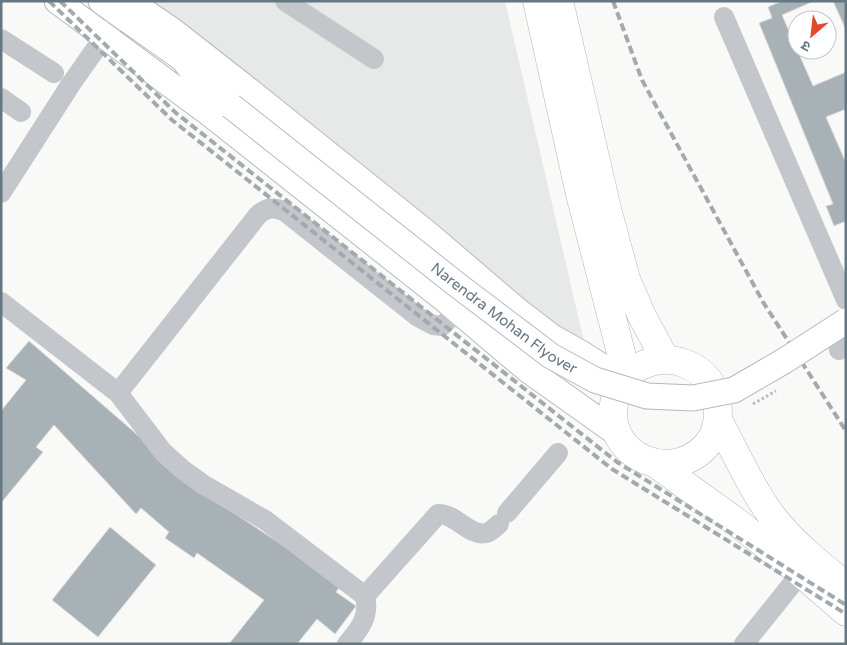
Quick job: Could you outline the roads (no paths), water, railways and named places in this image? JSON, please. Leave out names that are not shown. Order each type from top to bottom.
[{"type":"highway","points":[[537,1],[580,194],[625,378]]},
{"type":"highway","points":[[559,1],[607,209],[626,279],[641,314],[665,360]]},
{"type":"highway","points":[[656,464],[673,464],[696,455],[703,450],[713,436],[718,420],[718,405],[714,390],[706,378],[694,368],[680,362],[665,360],[651,362],[638,367],[625,378],[616,393],[613,406],[614,421],[618,434],[627,448],[640,458],[656,464],[734,520],[801,573],[846,612]]},
{"type":"highway","points":[[718,420],[763,502],[780,525],[807,554],[846,586]]},
{"type":"main road","points":[[57,1],[107,32]]},
{"type":"main road","points":[[74,1],[107,32],[458,310],[528,370],[618,434]]},
{"type":"main road","name":"Narendra Mohan Flyover","points":[[101,1],[183,59],[202,84],[456,284],[543,350],[595,380],[647,396],[693,398],[734,390],[784,361],[846,321]]},
{"type":"main road","points":[[129,1],[173,31],[428,234],[518,312],[552,337],[625,378]]},
{"type":"main road","name":"Narendra Mohan Flyover","points":[[107,32],[174,75],[202,84]]},
{"type":"street","points":[[285,1],[374,59]]},
{"type":"street","points":[[724,17],[846,299]]},
{"type":"street","points":[[1,193],[107,32]]},
{"type":"street","points":[[1,39],[54,72]]},
{"type":"street","points":[[1,98],[21,112]]},
{"type":"street","points":[[118,393],[258,215],[267,209],[274,208],[284,211],[418,317],[433,325],[442,326],[458,310]]},
{"type":"street","points":[[1,302],[118,393],[163,452],[183,470],[204,485],[265,520],[366,596],[368,608],[352,642]]},
{"type":"street","points":[[366,596],[438,514],[448,515],[476,533],[488,533],[558,453]]},
{"type":"street","points":[[744,644],[801,573]]},
{"type":"railway","points":[[49,1],[172,120],[612,469],[846,614]]},
{"type":"railway","points":[[60,1],[176,113],[617,462],[846,605]]},
{"type":"railway","points":[[613,1],[642,80],[763,302],[846,431]]}]
